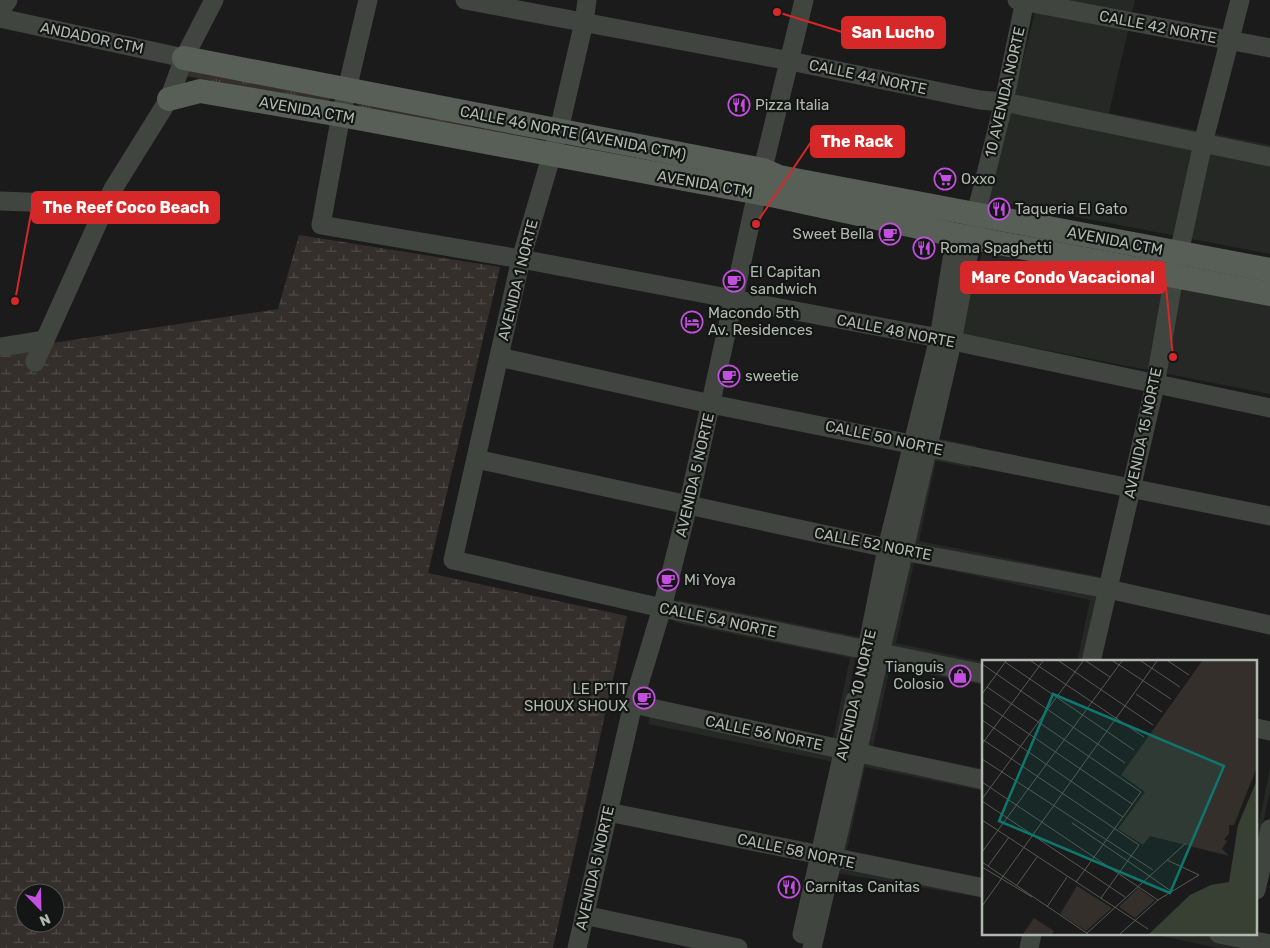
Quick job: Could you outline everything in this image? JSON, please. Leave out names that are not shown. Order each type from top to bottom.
[{"type":"main road","name":"CALLE 46 NORTE (AVENIDA CTM)","points":[[184,58],[559,130],[769,184]]},
{"type":"main road","name":"AVENIDA CTM","points":[[169,99],[200,91],[341,115],[552,156],[769,184],[1177,265],[1270,294]]},
{"type":"main road","name":"AVENIDA CTM","points":[[1177,265],[1270,270]]},
{"type":"street","points":[[0,12],[8,0]]},
{"type":"street","points":[[35,362],[106,205],[169,99],[184,58],[214,0]]},
{"type":"street","points":[[341,115],[368,0]]},
{"type":"street","name":"CALLE 44 NORTE","points":[[465,0],[790,61],[984,101],[1004,102],[1270,157]]},
{"type":"street","name":"AVENIDA 1 NORTE","points":[[453,560],[521,259],[559,130],[584,22],[587,0]]},
{"type":"street","name":"AVENIDA 5 NORTE","points":[[577,948],[633,704],[662,608],[688,506],[735,300],[769,184],[790,61],[804,0]]},
{"type":"street","name":"CALLE 42 NORTE","points":[[1023,0],[1270,48]]},
{"type":"street","name":"10 AVENIDA NORTE","points":[[921,445],[946,340],[966,224],[1004,102],[1023,0]]},
{"type":"street","name":"AVENIDA 15 NORTE","points":[[1091,660],[1155,385],[1177,265],[1203,143],[1231,41],[1240,0]]},
{"type":"street","name":"ANDADOR CTM","points":[[0,18],[184,58]]},
{"type":"street","name":"CALLE 48 NORTE","points":[[341,115],[321,225],[521,259],[946,340],[1270,408]]},
{"type":"street","points":[[0,201],[106,205]]},
{"type":"street","points":[[0,346],[45,340]]},
{"type":"street","name":"CALLE 50 NORTE","points":[[499,357],[711,404],[1270,516]]},
{"type":"street","name":"AVENIDA 10 NORTE","points":[[812,948],[826,858],[895,549],[921,445]]},
{"type":"street","name":"CALLE 52 NORTE","points":[[476,459],[688,506],[895,549],[1108,590],[1270,625]]},
{"type":"street","name":"CALLE 54 NORTE","points":[[453,560],[662,608],[982,674]]},
{"type":"street","name":"CALLE 56 NORTE","points":[[633,704],[982,780]]},
{"type":"street","name":"CALLE 58 NORTE","points":[[608,812],[826,858],[982,888]]},
{"type":"street","points":[[1258,879],[1266,834]]},
{"type":"street","name":"AVENIDA 10 NORTE","points":[[799,948],[826,858]]},
{"type":"street","points":[[584,915],[738,948]]},
{"type":"street","points":[[1228,936],[1270,944]]},
{"type":"shaded area","points":[[1038,0],[1135,0],[1109,113],[1270,145],[1270,254],[988,200]]},
{"type":"shaded area","points":[[984,247],[1270,305],[1270,394],[958,333]]},
{"type":"shaded area","name":"Tianguis Colosio","points":[[936,438],[976,446],[971,468],[936,461],[919,541],[1101,577],[1082,660],[1077,660],[1090,600],[914,563],[896,643],[982,662],[982,685],[890,667],[873,747],[982,769],[982,791],[865,767],[847,850],[982,878],[982,898],[837,873]]},
{"type":"shaded area","name":"Tianguis Colosio","points":[[679,600],[860,637],[834,762],[648,724],[653,702],[833,739],[850,658],[674,622]]},
{"type":"shaded area","points":[[1270,768],[1270,792],[1258,846],[1259,823]]},
{"type":"shaded area","points":[[1162,936],[1239,936],[1236,948],[1217,948]]},
{"type":"green space","points":[[186,69],[332,95],[330,100],[325,102],[186,76]]},
{"type":"green space","points":[[357,104],[537,137],[533,141],[359,107]]},
{"type":"green space","points":[[299,235],[500,267],[428,573],[627,616],[553,948],[0,948],[0,351],[278,309]]},
{"type":"place","name":"San Lucho","points":[[777,12]]},
{"type":"place","name":"Pizza Italia","points":[[739,105]]},
{"type":"place","name":"Oxxo","points":[[945,179]]},
{"type":"place","name":"Taqueria El Gato","points":[[999,209]]},
{"type":"place","name":"The Rack","points":[[756,224]]},
{"type":"place","name":"Sweet Bella","points":[[890,234]]},
{"type":"place","name":"Roma Spaghetti","points":[[924,248]]},
{"type":"place","name":"El Capitan sandwich","points":[[734,281]]},
{"type":"place","name":"The Reef Coco Beach","points":[[15,301]]},
{"type":"place","name":"Macondo 5th Av. Residences","points":[[692,322]]},
{"type":"place","name":"Mare Condo Vacacional","points":[[1173,357]]},
{"type":"place","name":"sweetie","points":[[729,376]]},
{"type":"place","name":"Mi Yoya","points":[[668,580]]},
{"type":"place","name":"Tianguis Colosio","points":[[960,676]]},
{"type":"place","name":"LE P'TIT SHOUX SHOUX","points":[[644,698]]},
{"type":"place","name":"Carnitas Canitas","points":[[789,887]]}]
